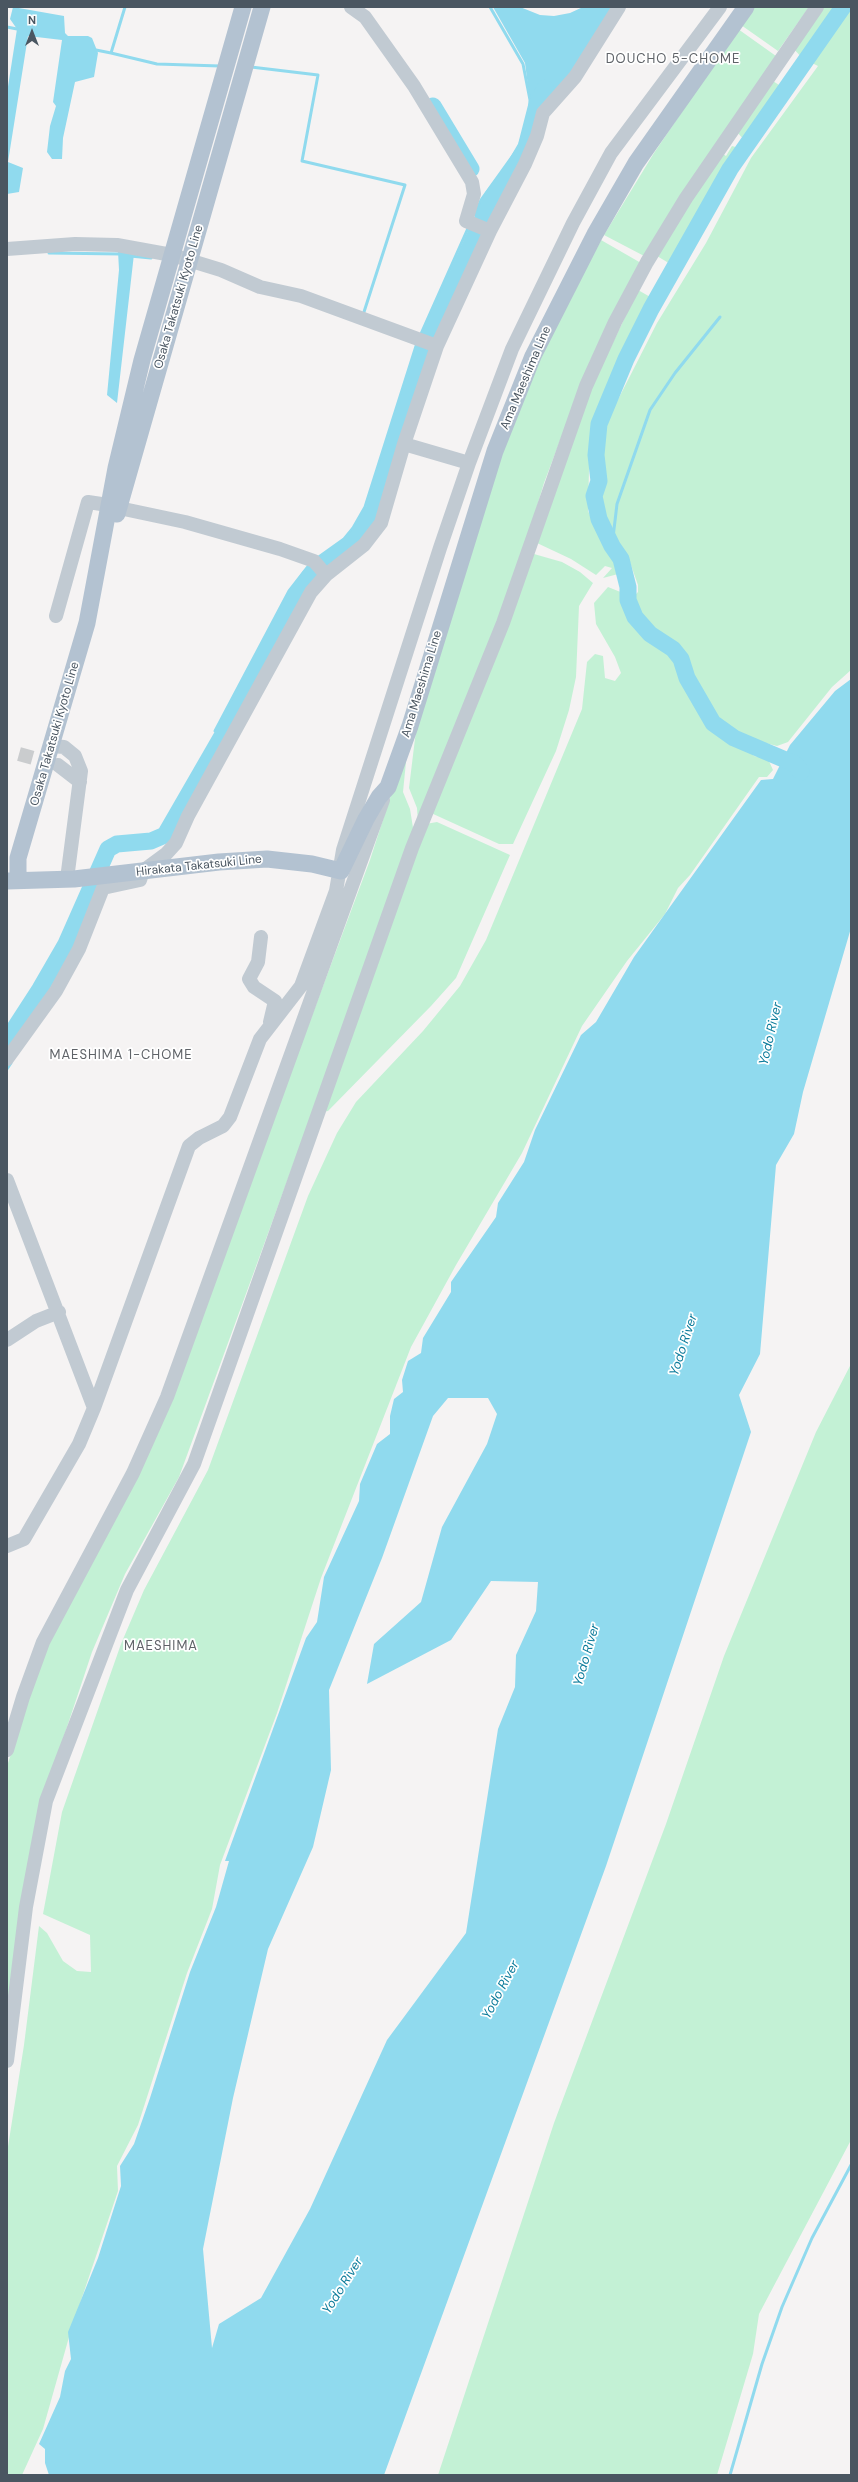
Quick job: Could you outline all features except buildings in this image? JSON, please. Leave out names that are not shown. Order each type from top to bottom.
[{"type":"main road","name":"Osaka Takatsuki Kyoto Line","points":[[12,881],[87,623],[94,587],[114,506],[142,360],[243,7]]},
{"type":"main road","name":"Osaka Takatsuki Kyoto Line","points":[[114,506],[189,260],[262,7]]},
{"type":"main road","name":"Ama Maeshima Line","points":[[388,787],[410,726],[495,451],[533,356],[595,234],[636,163],[746,7]]},
{"type":"main road","points":[[341,871],[378,797],[388,787]]},
{"type":"main road","name":"Hirakata Takatsuki Line","points":[[12,881],[71,879],[219,862],[267,859],[312,864],[341,871]]},
{"type":"street","points":[[350,7],[365,17],[410,80],[472,182],[474,194],[466,221],[488,230]]},
{"type":"street","points":[[7,1059],[24,1033],[56,991],[79,949],[103,888],[110,885],[140,880],[143,871],[166,854],[176,843],[188,816],[297,614],[311,592],[326,575],[364,546],[381,523],[404,444],[437,346],[488,230],[525,164],[537,136],[543,113],[575,77],[619,7]]},
{"type":"street","points":[[299,1032],[297,1012],[301,986],[341,871],[343,850],[469,463],[512,349],[574,223],[611,153],[720,7]]},
{"type":"street","points":[[7,2061],[26,1907],[46,1801],[127,1590],[194,1464],[412,848],[503,623],[586,386],[615,322],[647,262],[682,205],[817,7]]},
{"type":"street","points":[[7,249],[75,244],[117,245],[172,255],[260,286],[301,296],[417,337],[437,346]]},
{"type":"street","points":[[404,444],[469,463]]},
{"type":"street","points":[[56,616],[88,502],[114,506],[185,522],[314,561],[326,575]]},
{"type":"street","points":[[52,746],[64,747],[75,756],[81,771],[71,879],[95,888],[100,893]]},
{"type":"street","points":[[58,765],[80,782]]},
{"type":"street","points":[[7,1750],[43,1642],[133,1472],[168,1397],[388,787]]},
{"type":"street","points":[[261,937],[258,962],[249,979],[254,988],[275,1001],[270,1027]]},
{"type":"street","points":[[7,1546],[24,1539],[79,1444],[94,1408],[189,1146],[199,1138],[223,1126],[230,1117],[253,1051],[301,986]]},
{"type":"street","points":[[7,1180],[59,1312],[94,1408]]},
{"type":"street","points":[[7,1340],[36,1321],[59,1312]]},
{"type":"green space","points":[[753,7],[809,7],[778,51],[741,25]]},
{"type":"green space","points":[[821,7],[841,7],[804,60],[792,47]]},
{"type":"green space","points":[[850,7],[851,670],[832,687],[788,742],[777,746],[750,739],[721,723],[694,685],[690,664],[678,645],[664,635],[650,631],[641,619],[632,598],[638,592],[638,585],[627,554],[607,530],[596,503],[603,480],[602,431],[657,323],[706,243],[751,158],[818,66],[812,63]]},
{"type":"green space","points":[[738,29],[776,56],[646,257],[604,235],[654,153]]},
{"type":"green space","points":[[770,79],[785,89],[745,141],[737,132]]},
{"type":"green space","points":[[732,146],[739,148],[672,265],[657,256],[722,153],[726,156]]},
{"type":"green space","points":[[601,240],[641,263],[590,361],[544,483],[519,566],[418,822],[417,808],[409,788],[418,714],[498,458],[530,376]]},
{"type":"green space","points":[[638,290],[652,298],[616,370],[595,425],[589,469],[588,511],[605,546],[622,564],[622,573],[603,578],[612,568],[605,566],[596,575],[571,559],[537,543],[585,401]]},
{"type":"green space","points":[[534,554],[562,562],[580,572],[593,583],[579,606],[576,677],[569,710],[556,751],[513,844],[499,844],[431,813]]},
{"type":"green space","points":[[608,587],[623,593],[627,615],[677,662],[701,715],[717,733],[750,750],[754,756],[768,759],[773,770],[767,777],[759,777],[690,875],[678,888],[665,914],[627,961],[582,1026],[522,1153],[456,1265],[411,1347],[321,1578],[277,1713],[220,1865],[212,1909],[187,1973],[138,2125],[117,2166],[118,2191],[71,2330],[43,2429],[22,2475],[7,2475],[7,2153],[24,2045],[39,1926],[47,1933],[63,1961],[77,1971],[91,1972],[90,1935],[43,1914],[62,1812],[121,1644],[144,1590],[208,1470],[308,1196],[337,1133],[356,1102],[423,1031],[460,986],[486,940],[582,709],[587,662],[595,654],[603,656],[605,678],[615,681],[621,673],[615,657],[596,624],[594,603]]},
{"type":"green space","points":[[408,742],[403,792],[410,809],[414,834],[179,1477],[125,1574],[92,1652],[51,1775],[7,2015],[8,1763],[46,1648],[148,1455],[370,860]]},
{"type":"green space","points":[[437,822],[510,855],[456,978],[431,1006],[328,1111],[323,1112],[426,824]]},
{"type":"green space","points":[[851,1364],[851,2140],[759,2314],[753,2354],[717,2475],[438,2475],[554,2123],[666,1824],[724,1656],[816,1432]]},
{"type":"water","points":[[13,7],[64,16],[65,33],[68,36],[88,36],[92,38],[98,53],[94,77],[75,82],[63,138],[62,159],[52,159],[47,152],[50,126],[56,106],[53,102],[62,40],[28,36],[8,162],[23,168],[19,192],[7,194],[7,93],[17,29],[10,19]]},
{"type":"water","points":[[493,7],[520,7],[540,15],[554,16],[570,13],[583,7],[613,7],[567,79],[539,110],[531,110],[525,63]]},
{"type":"water","points":[[118,251],[134,254],[117,403],[107,395],[119,270]]},
{"type":"water","name":"Yodo River","points":[[851,679],[851,928],[803,1092],[794,1134],[776,1165],[760,1354],[739,1395],[751,1432],[606,1866],[384,2475],[49,2475],[45,2463],[45,2449],[39,2444],[60,2397],[65,2371],[71,2359],[68,2332],[98,2258],[121,2186],[120,2166],[134,2144],[190,1972],[216,1907],[229,1861],[225,1861],[306,1638],[317,1622],[324,1577],[359,1501],[360,1484],[377,1444],[390,1434],[390,1416],[394,1399],[403,1392],[402,1380],[408,1361],[421,1353],[423,1338],[451,1292],[451,1282],[496,1217],[498,1203],[524,1162],[535,1130],[581,1035],[596,1022],[634,957],[761,780],[773,779],[790,745],[835,691]],"holes":[[[448,1398],[488,1398],[497,1414],[487,1444],[442,1527],[421,1602],[374,1644],[367,1684],[451,1640],[491,1581],[538,1582],[536,1611],[516,1655],[515,1687],[498,1729],[466,1933],[387,2040],[310,2209],[261,2298],[219,2324],[212,2348],[203,2249],[233,2098],[268,1949],[313,1847],[331,1770],[329,1690],[382,1558],[433,1416]]]},
{"type":"waterway","points":[[96,50],[111,53],[125,7]]},
{"type":"waterway","points":[[475,214],[481,200],[519,147],[529,115],[530,100],[523,64],[490,7]]},
{"type":"waterway","points":[[801,772],[795,764],[734,738],[713,723],[687,678],[681,659],[673,649],[650,634],[635,617],[628,600],[628,587],[621,559],[612,546],[599,519],[594,496],[599,481],[596,455],[599,424],[626,359],[651,309],[730,169],[843,7]]},
{"type":"waterway","points":[[7,27],[17,29]]},
{"type":"waterway","points":[[111,53],[157,64],[220,66]]},
{"type":"waterway","points":[[251,67],[318,75],[302,161],[405,185],[363,315]]},
{"type":"waterway","points":[[7,1040],[40,989],[66,944],[108,849],[117,844],[151,841],[165,835],[233,717],[296,596],[309,577],[357,538],[374,510],[424,349],[493,196],[512,171],[526,147],[536,108],[545,88]]},
{"type":"waterway","points":[[433,106],[471,169]]},
{"type":"waterway","points":[[420,336],[469,226]]},
{"type":"waterway","points":[[49,253],[121,254]]},
{"type":"waterway","points":[[130,256],[151,258]]},
{"type":"waterway","points":[[612,546],[617,504],[650,410],[675,373],[720,317]]},
{"type":"waterway","points":[[316,559],[344,539],[353,528],[365,507],[417,343]]},
{"type":"waterway","points":[[215,731],[289,591],[310,564]]},
{"type":"waterway","points":[[7,1069],[11,1063]]},
{"type":"waterway","points":[[730,2475],[762,2364],[782,2307],[812,2238],[851,2165]]},
{"type":"tunnel","points":[[19,754],[55,764]]},
{"type":"district","name":"DOUCHO 5-CHOME","points":[[673,60]]},
{"type":"district","name":"MAESHIMA 1-CHOME","points":[[121,1056]]},
{"type":"district","name":"MAESHIMA","points":[[161,1647]]}]
